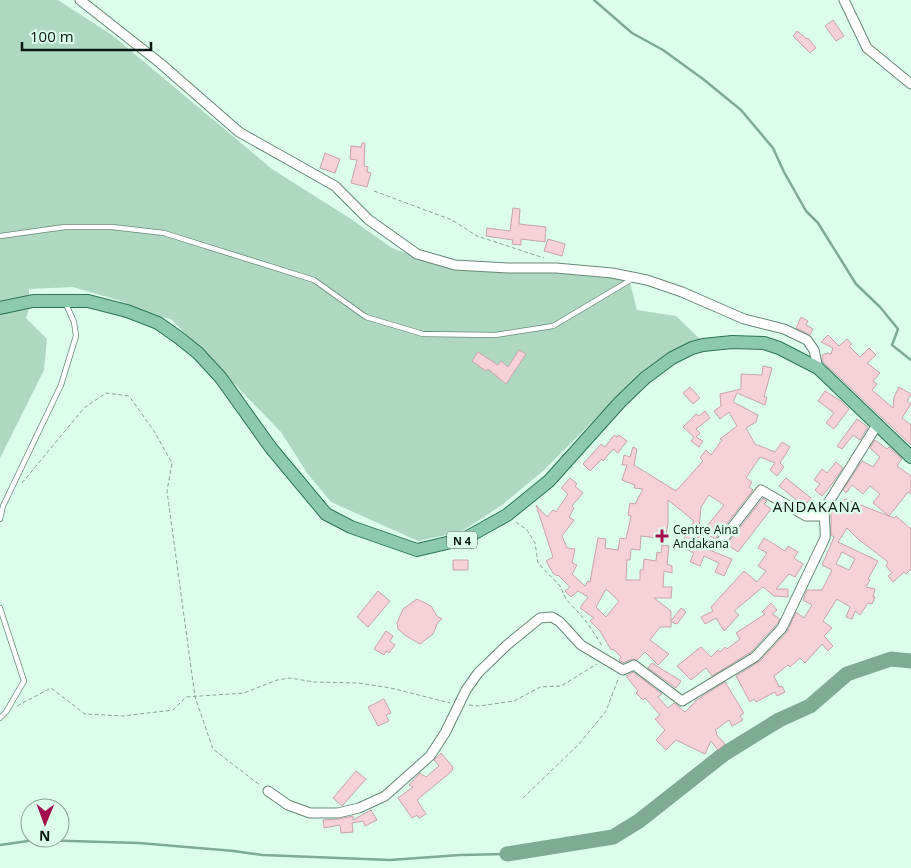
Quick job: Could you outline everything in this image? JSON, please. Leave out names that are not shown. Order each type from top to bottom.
[{"type":"main road","name":"N 4","points":[[0,308],[32,301],[88,301],[127,311],[158,323],[198,354],[221,378],[271,448],[326,514],[351,527],[417,550],[464,539],[507,514],[549,481],[644,378],[672,358],[703,344],[732,342],[764,343],[779,348],[818,368],[911,457]]},
{"type":"street","points":[[80,0],[160,63],[239,132],[335,186],[370,220],[417,254],[454,265],[556,268],[612,273],[635,278],[682,292],[744,319],[784,330],[807,340],[814,350],[818,368]]},
{"type":"street","points":[[844,0],[867,48],[911,84]]},
{"type":"street","points":[[268,791],[288,805],[310,813],[338,813],[359,808],[385,796],[430,756],[445,733],[466,690],[478,673],[507,645],[540,618],[552,617],[560,622],[581,645],[606,658],[623,670],[634,665],[682,701],[755,657],[782,628],[825,538],[825,508],[844,474],[877,425]]},
{"type":"street","points":[[720,543],[761,490],[806,516],[824,516]]},
{"type":"lane","points":[[0,236],[65,227],[112,228],[164,233],[314,280],[366,317],[423,334],[495,335],[553,326],[635,278]]},
{"type":"lane","points":[[0,519],[3,506],[61,385],[76,336],[74,322],[64,300]]},
{"type":"lane","points":[[0,608],[24,681],[6,712],[0,718]]},
{"type":"path","points":[[374,191],[452,220],[478,236],[543,258]]},
{"type":"path","points":[[22,484],[84,408],[106,393],[129,396],[154,431],[172,464],[166,491],[195,697],[213,749],[268,791]]},
{"type":"path","points":[[6,712],[51,688],[85,714],[123,716],[173,710],[186,697],[244,693],[277,680],[290,678],[314,682],[358,683],[458,705],[479,706],[514,701],[540,687],[561,686],[606,658],[602,644],[586,621],[566,599],[560,586],[538,563],[535,543],[526,530],[507,514]]},
{"type":"path","points":[[524,798],[578,744],[606,711],[623,670]]},
{"type":"green space","points":[[0,0],[58,0],[112,35],[272,169],[351,219],[392,248],[429,261],[486,272],[549,272],[629,279],[637,310],[676,316],[700,339],[617,397],[543,471],[502,505],[461,532],[418,541],[331,502],[307,473],[281,432],[171,319],[142,313],[124,302],[73,287],[29,289],[29,309],[26,318],[47,339],[44,370],[0,458]]},
{"type":"building","points":[[833,20],[844,36],[836,41],[825,26]]},
{"type":"building","points":[[797,31],[808,38],[816,48],[810,53],[793,36]]},
{"type":"building","points":[[362,143],[365,143],[364,166],[368,167],[367,172],[371,173],[367,187],[351,183],[357,160],[350,159],[351,146],[361,147]]},
{"type":"building","points":[[325,153],[340,159],[335,173],[320,168]]},
{"type":"building","points":[[513,208],[520,209],[519,224],[546,227],[545,242],[521,239],[521,245],[512,244],[513,240],[486,236],[487,228],[510,231]]},
{"type":"building","points":[[548,239],[565,244],[562,256],[544,251]]},
{"type":"building","points":[[801,317],[808,321],[806,325],[813,329],[810,335],[796,328]]},
{"type":"building","points":[[828,335],[839,346],[847,339],[852,344],[849,346],[860,357],[869,348],[876,355],[867,363],[880,373],[873,381],[877,384],[872,390],[893,408],[894,397],[899,387],[911,394],[907,401],[911,404],[902,418],[911,425],[911,445],[823,362],[822,355],[831,354],[833,348],[821,342]]},
{"type":"building","points":[[519,350],[526,354],[506,384],[488,369],[486,371],[472,361],[478,352],[498,365],[501,361],[508,367]]},
{"type":"building","points":[[763,366],[772,368],[764,397],[767,397],[765,405],[737,393],[733,402],[758,415],[756,422],[746,428],[755,444],[775,452],[782,442],[790,447],[780,463],[784,467],[777,476],[770,470],[775,463],[760,457],[746,478],[752,482],[749,487],[753,490],[715,539],[703,531],[724,505],[709,495],[701,507],[698,538],[702,532],[704,534],[699,546],[732,559],[724,576],[715,572],[719,563],[704,556],[700,566],[690,562],[694,553],[680,546],[694,521],[668,500],[668,524],[665,539],[641,536],[640,550],[631,549],[630,560],[627,560],[626,580],[640,580],[640,570],[643,570],[644,559],[656,561],[657,552],[661,553],[662,545],[669,546],[667,564],[672,566],[672,573],[664,571],[663,587],[672,587],[671,598],[654,598],[671,611],[671,621],[681,608],[686,612],[677,624],[671,622],[671,627],[660,627],[650,640],[669,654],[658,665],[645,652],[637,660],[632,659],[623,663],[619,660],[621,657],[613,649],[611,650],[600,631],[590,621],[594,618],[580,608],[588,597],[578,591],[571,597],[565,591],[570,587],[558,575],[553,573],[546,561],[553,557],[536,505],[547,517],[553,510],[556,512],[568,494],[561,488],[570,478],[583,493],[572,506],[574,508],[569,517],[574,520],[562,536],[567,548],[575,549],[572,563],[577,565],[572,574],[585,586],[588,581],[590,582],[598,538],[606,539],[605,548],[618,550],[620,538],[626,539],[631,516],[628,515],[630,503],[635,504],[643,489],[634,488],[635,485],[622,480],[627,465],[622,465],[624,455],[630,457],[633,447],[637,449],[634,465],[676,491],[703,461],[700,458],[706,450],[711,455],[722,440],[720,439],[737,426],[729,412],[720,419],[714,411],[721,406],[720,394],[741,389],[741,374],[762,375]],"holes":[[[606,589],[619,601],[606,617],[596,607]]]},
{"type":"building","points":[[690,387],[700,398],[693,404],[683,393]]},
{"type":"building","points":[[825,391],[841,401],[849,409],[834,429],[826,423],[834,413],[818,401]]},
{"type":"building","points":[[705,411],[710,418],[696,429],[700,433],[696,437],[703,441],[699,447],[691,441],[694,437],[683,427],[696,414],[699,416]]},
{"type":"building","points":[[857,419],[868,427],[860,440],[853,435],[842,449],[837,446]]},
{"type":"building","points":[[614,435],[617,437],[619,435],[627,441],[618,453],[613,449],[603,461],[602,459],[590,471],[583,464],[601,444],[605,447]]},
{"type":"building","points":[[875,440],[887,449],[889,447],[902,459],[897,466],[911,476],[911,494],[908,492],[889,516],[873,503],[880,494],[870,486],[863,494],[852,485],[846,493],[843,490],[862,461],[873,467],[880,457],[870,448]]},
{"type":"building","points":[[836,462],[843,468],[822,496],[815,490],[820,484],[814,480],[822,469],[827,473]]},
{"type":"building","points":[[786,478],[811,498],[804,507],[797,504],[799,502],[779,486]]},
{"type":"building","points":[[763,498],[767,501],[764,504],[771,509],[738,552],[727,544]]},
{"type":"building","points":[[845,499],[894,518],[896,516],[911,529],[911,569],[906,574],[904,572],[893,582],[888,576],[892,573],[886,566],[888,562],[847,528],[838,542],[878,561],[868,579],[870,580],[866,587],[875,589],[873,597],[875,597],[872,604],[868,603],[860,615],[855,611],[852,619],[846,617],[850,607],[837,599],[823,621],[832,628],[824,636],[833,646],[828,651],[822,644],[805,663],[800,658],[790,667],[788,665],[774,676],[779,687],[782,686],[785,692],[777,696],[775,692],[756,702],[754,699],[750,702],[736,676],[760,661],[787,632],[796,612],[804,618],[812,605],[803,600],[807,590],[822,590],[832,570],[822,565],[834,537],[831,535],[831,510],[834,505],[839,508]],"holes":[[[842,552],[855,559],[849,570],[836,564]]]},
{"type":"building","points":[[764,538],[785,551],[788,546],[798,552],[794,558],[803,564],[795,577],[789,574],[776,589],[788,589],[788,597],[774,596],[763,587],[734,611],[739,615],[724,631],[716,618],[705,624],[701,617],[713,611],[711,607],[744,571],[757,582],[766,571],[758,566],[767,553],[758,548]]},
{"type":"building","points":[[453,560],[468,560],[468,570],[453,570]]},
{"type":"building","points":[[378,591],[390,601],[368,627],[357,617]]},
{"type":"building","points":[[417,599],[431,606],[437,616],[442,619],[438,622],[433,634],[420,644],[398,629],[397,623],[403,609]]},
{"type":"building","points":[[771,603],[777,610],[772,614],[780,619],[751,652],[712,676],[706,668],[691,680],[677,666],[701,647],[711,657],[718,650],[720,652],[725,647],[727,649],[740,639],[736,633],[765,614],[762,612]]},
{"type":"building","points":[[386,631],[393,636],[390,641],[395,645],[389,653],[386,651],[384,655],[374,649]]},
{"type":"building","points":[[652,663],[681,681],[676,688],[648,668]]},
{"type":"building","points":[[633,672],[662,694],[658,697],[668,708],[674,703],[685,712],[695,701],[725,682],[744,713],[740,716],[743,720],[732,726],[729,720],[715,730],[716,734],[725,744],[718,750],[711,741],[705,754],[676,740],[666,750],[656,740],[665,730],[655,719],[660,715],[645,698],[643,700],[636,693],[638,691],[626,676]]},
{"type":"building","points":[[384,699],[391,713],[386,715],[389,721],[378,726],[368,707]]},
{"type":"building","points":[[441,753],[453,767],[452,771],[417,800],[426,814],[419,818],[417,815],[412,818],[398,798],[413,787],[409,785],[420,773],[426,777],[439,766],[434,760]]},
{"type":"building","points":[[356,771],[366,779],[342,806],[333,798]]},
{"type":"building","points":[[371,810],[377,820],[365,826],[363,821],[352,823],[353,832],[341,833],[340,825],[324,828],[323,820],[353,816],[353,820]]},
{"type":"waterway","points":[[594,0],[632,33],[663,50],[741,110],[773,148],[806,211],[818,223],[856,284],[880,307],[898,329],[892,345],[911,360]]},
{"type":"waterway","points":[[507,854],[613,837],[639,821],[724,754],[779,720],[810,706],[847,674],[891,659],[911,661]]},
{"type":"waterway","points":[[0,845],[35,840],[139,843],[262,855],[390,860],[507,854]]},
{"type":"place","name":"Centre Aina Andakana","points":[[662,536]]},
{"type":"district","name":"ANDAKANA","points":[[817,506]]}]
